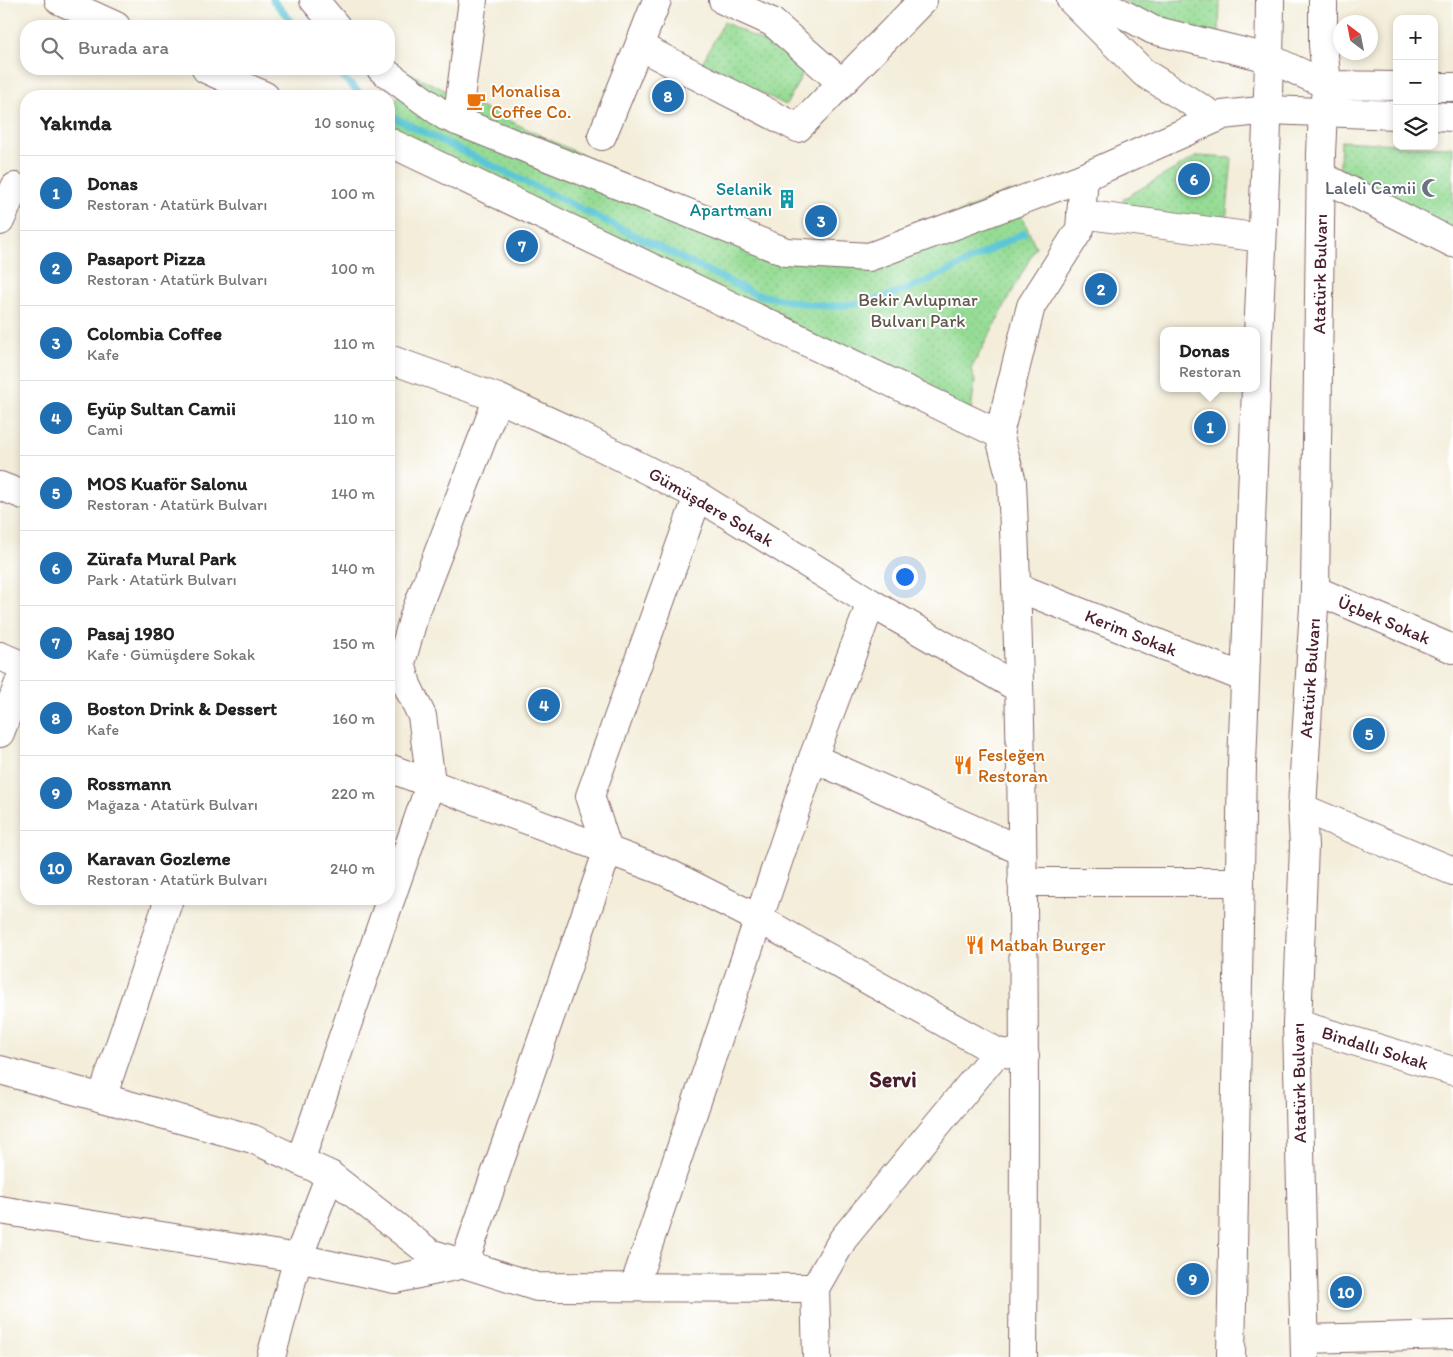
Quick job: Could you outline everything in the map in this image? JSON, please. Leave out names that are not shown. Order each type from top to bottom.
[{"type":"street","points":[[60,0],[103,20]]},
{"type":"street","points":[[314,0],[331,20]]},
{"type":"street","points":[[457,121],[473,0]]},
{"type":"street","points":[[602,136],[657,0]]},
{"type":"street","points":[[723,0],[772,22],[842,83]]},
{"type":"street","points":[[639,46],[798,128],[923,0]]},
{"type":"street","points":[[1071,0],[1144,73],[1217,118]]},
{"type":"street","points":[[1097,0],[1153,30],[1269,58],[1327,85],[1393,86]]},
{"type":"street","points":[[1258,327],[1269,110],[1270,0]]},
{"type":"street","name":"Atatürk Bulvarı","points":[[1305,1348],[1297,1024],[1304,846],[1302,808],[1315,590],[1321,176],[1323,112],[1327,85],[1323,45],[1324,0]]},
{"type":"street","points":[[219,75],[252,90]]},
{"type":"street","points":[[389,75],[445,116],[786,252],[869,257],[1084,177],[1222,115],[1269,110],[1393,115]]},
{"type":"street","points":[[1438,87],[1453,88]]},
{"type":"street","points":[[1438,116],[1453,117]]},
{"type":"street","points":[[395,145],[999,434]]},
{"type":"street","points":[[1321,176],[1453,243]]},
{"type":"street","points":[[1023,1357],[1025,1056],[1022,882],[1023,793],[1012,482],[999,434],[1031,306],[1080,229],[1084,177]]},
{"type":"street","points":[[0,221],[14,185]]},
{"type":"street","points":[[1081,214],[1262,238]]},
{"type":"street","name":"Gümüşdere Sokak","points":[[395,361],[498,398],[570,431],[698,496],[871,604],[1018,688]]},
{"type":"street","points":[[1231,1357],[1245,678],[1256,392]]},
{"type":"street","points":[[395,886],[431,782],[422,716],[407,685],[400,663],[414,616],[498,398]]},
{"type":"street","points":[[0,486],[20,494]]},
{"type":"street","points":[[464,1264],[608,850],[590,796],[698,496]]},
{"type":"street","name":"Kerim Sokak","points":[[1017,587],[1245,678]]},
{"type":"street","name":"Üçbek Sokak","points":[[1315,590],[1453,649]]},
{"type":"street","points":[[634,1287],[813,758],[871,604]]},
{"type":"street","points":[[0,656],[20,664]]},
{"type":"street","points":[[0,733],[20,682]]},
{"type":"street","points":[[813,758],[1022,851]]},
{"type":"street","points":[[395,770],[666,872],[759,919],[997,1052],[1025,1056]]},
{"type":"street","points":[[1302,808],[1453,871]]},
{"type":"street","points":[[1022,882],[1240,882]]},
{"type":"street","points":[[102,1098],[167,905]]},
{"type":"street","points":[[300,1161],[388,905]]},
{"type":"street","name":"Bindallı Sokak","points":[[1297,1024],[1453,1071]]},
{"type":"street","points":[[817,1357],[815,1288],[842,1239],[997,1052]]},
{"type":"street","points":[[0,1070],[253,1140],[330,1175],[430,1254],[537,1287],[815,1288]]},
{"type":"street","points":[[272,1357],[298,1258],[330,1175]]},
{"type":"street","points":[[0,1210],[298,1258],[395,1280],[464,1264]]},
{"type":"street","points":[[1305,1348],[1453,1335]]},
{"type":"green space","points":[[1122,0],[1220,0],[1219,38],[1143,15]]},
{"type":"green space","points":[[724,22],[808,64],[786,105],[702,63]]},
{"type":"green space","name":"Bekir Avlupınar Bulvarı Park","points":[[409,73],[786,252],[891,241],[1010,191],[1036,247],[971,369],[975,381],[970,417],[395,145],[395,104]]},
{"type":"green space","points":[[1341,141],[1393,144],[1393,150],[1438,150],[1438,147],[1453,147],[1453,234],[1339,180]]},
{"type":"green space","points":[[1197,156],[1232,158],[1226,222],[1128,213],[1123,199]]},
{"type":"waterway","points":[[273,0],[290,20]]},
{"type":"waterway","points":[[340,75],[357,90]]},
{"type":"waterway","points":[[395,118],[755,294],[796,302],[837,306],[885,297],[957,267],[1024,233]]},
{"type":"place","name":"Boston Drink & Dessert","points":[[668,96]]},
{"type":"place","name":"Monalisa Coffee Co.","points":[[476,101]]},
{"type":"place","name":"Zürafa Mural Park","points":[[1194,179]]},
{"type":"place","name":"Laleli Camii","points":[[1431,188]]},
{"type":"place","name":"Selanik Apartmanı","points":[[787,199]]},
{"type":"place","name":"Colombia Coffee","points":[[821,221]]},
{"type":"place","name":"Pasaj 1980","points":[[522,246]]},
{"type":"place","name":"Pasaport Pizza","points":[[1101,289]]},
{"type":"place","name":"Donas","points":[[1210,427]]},
{"type":"place","name":"Eyüp Sultan Camii","points":[[544,705]]},
{"type":"place","name":"MOS Kuaför Salonu","points":[[1369,734]]},
{"type":"place","name":"Fesleğen Restoran","points":[[963,765]]},
{"type":"place","name":"Matbah Burger","points":[[975,945]]},
{"type":"place","name":"Rossmann","points":[[1193,1279]]},
{"type":"place","name":"Karavan Gozleme","points":[[1346,1292]]},
{"type":"district","name":"Servi","points":[[893,1079]]}]
